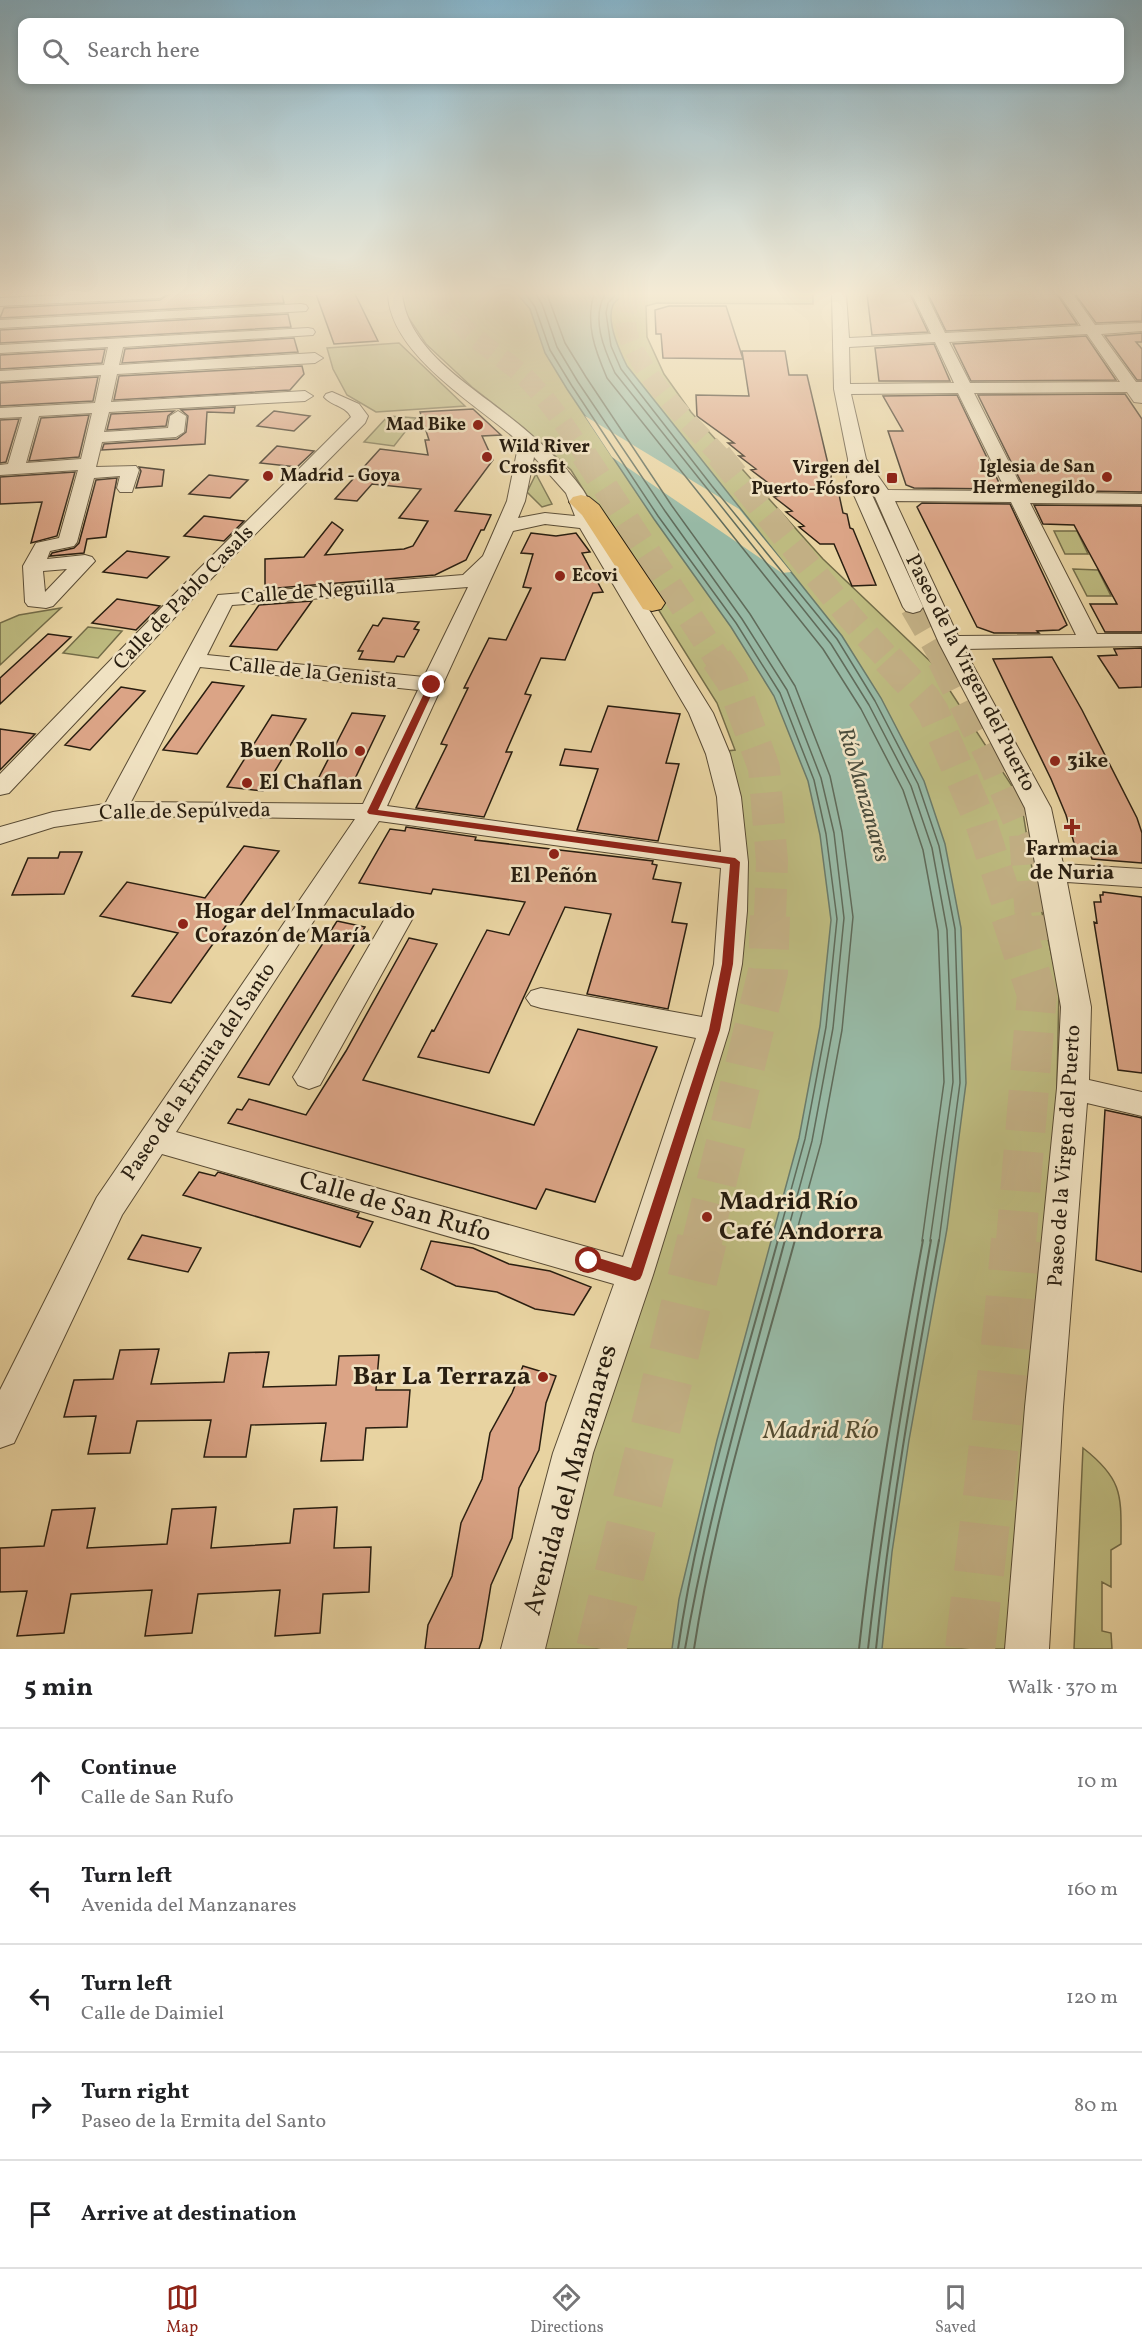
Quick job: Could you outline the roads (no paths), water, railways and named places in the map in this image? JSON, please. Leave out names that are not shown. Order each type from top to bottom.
[{"type":"highway","points":[[584,513],[591,510],[652,603]]},
{"type":"street","points":[[0,376],[92,371]]},
{"type":"street","points":[[33,566],[43,547],[67,542],[87,469],[109,371]]},
{"type":"street","points":[[128,371],[311,380]]},
{"type":"street","points":[[310,371],[311,380]]},
{"type":"street","points":[[445,371],[468,394],[510,425],[573,489],[584,513],[561,518],[537,517],[504,528]]},
{"type":"street","name":"Paseo de la Virgen del Puerto","points":[[842,371],[842,389],[857,459],[856,479],[913,607]]},
{"type":"street","points":[[956,371],[1090,641]]},
{"type":"street","points":[[1123,371],[1139,392]]},
{"type":"street","points":[[97,422],[311,380]]},
{"type":"street","name":"Calle de Pablo Casals","points":[[1,788],[204,575],[359,419],[357,411],[329,398],[312,400],[311,380]]},
{"type":"street","points":[[842,389],[1139,392]]},
{"type":"street","points":[[32,411],[7,470],[130,470],[126,488]]},
{"type":"street","points":[[0,413],[32,411],[176,432],[178,416],[212,414]]},
{"type":"street","name":"Paseo de la Ermita del Santo","points":[[0,1430],[109,1207],[372,812],[494,554],[516,501],[524,468],[526,442]]},
{"type":"street","name":"Paseo de la Virgen del Puerto","points":[[857,459],[875,488],[883,495],[950,643],[1038,808],[1076,1007],[1073,1088],[1044,1407],[1028,1649]]},
{"type":"street","points":[[883,495],[1142,499]]},
{"type":"street","name":"Avenida del Manzanares","points":[[523,1649],[573,1453],[635,1275],[714,1030],[728,964],[735,862],[729,797],[718,754],[701,713],[584,513]]},
{"type":"street","name":"Calle de Neguilla","points":[[114,811],[225,599],[469,581],[494,554]]},
{"type":"street","points":[[950,643],[1142,640]]},
{"type":"street","name":"Calle de la Genista","points":[[193,660],[432,685]]},
{"type":"street","name":"Calle de Sepúlveda","points":[[4,831],[69,817],[114,811],[170,808],[372,812],[735,862]]},
{"type":"street","points":[[1052,872],[1142,878]]},
{"type":"street","points":[[309,1077],[401,915]]},
{"type":"street","points":[[541,998],[714,1030]]},
{"type":"street","points":[[1073,1088],[1142,1104]]},
{"type":"street","name":"Calle de San Rufo","points":[[154,1139],[635,1275]]},
{"type":"water","name":"Río Manzanares","points":[[556,371],[631,371],[842,636],[881,698],[924,781],[945,844],[961,928],[966,1083],[947,1229],[909,1440],[892,1552],[882,1649],[672,1649],[679,1599],[717,1440],[799,1138],[820,1026],[831,920],[820,835],[808,781],[774,696],[731,627],[654,519]]},
{"type":"tunnel","points":[[518,371],[543,396],[585,456]]},
{"type":"tunnel","points":[[647,371],[675,407],[720,456]]},
{"type":"tunnel","points":[[584,455],[718,660]]},
{"type":"tunnel","points":[[719,455],[850,617],[889,660]]},
{"type":"tunnel","points":[[913,607],[944,660]]},
{"type":"tunnel","points":[[717,659],[732,681],[764,768],[772,861],[770,917]]},
{"type":"tunnel","points":[[888,659],[924,698],[933,712],[981,823],[1012,917]]},
{"type":"tunnel","points":[[943,659],[992,758],[1025,835],[1031,917]]},
{"type":"tunnel","points":[[702,1241],[768,972],[770,916]]},
{"type":"tunnel","points":[[1011,916],[1037,994],[1016,1241]]},
{"type":"tunnel","points":[[1031,916],[1033,941]]},
{"type":"tunnel","points":[[601,1649],[702,1240]]},
{"type":"tunnel","points":[[970,1649],[1016,1240]]},
{"type":"place","name":"Mad Bike","points":[[478,425]]},
{"type":"place","name":"Wild River Crossfit","points":[[487,457]]},
{"type":"place","name":"Madrid - Goya","points":[[268,476]]},
{"type":"place","name":"Iglesia de San Hermenegildo","points":[[1107,477]]},
{"type":"place","name":"Virgen del Puerto-Fósforo","points":[[892,478]]},
{"type":"place","name":"Ecovi","points":[[560,576]]},
{"type":"place","name":"Buen Rollo","points":[[360,751]]},
{"type":"place","name":"3ike","points":[[1055,761]]},
{"type":"place","name":"El Chaflan","points":[[247,783]]},
{"type":"place","name":"Farmacia de Nuria","points":[[1072,827]]},
{"type":"place","name":"El Peñón","points":[[554,854]]},
{"type":"place","name":"Hogar del Inmaculado Corazón de María","points":[[183,924]]},
{"type":"place","name":"Madrid Río Café Andorra","points":[[707,1217]]},
{"type":"place","name":"Bar La Terraza","points":[[543,1377]]},
{"type":"park label","name":"Madrid Río","points":[[821,1431]]}]
